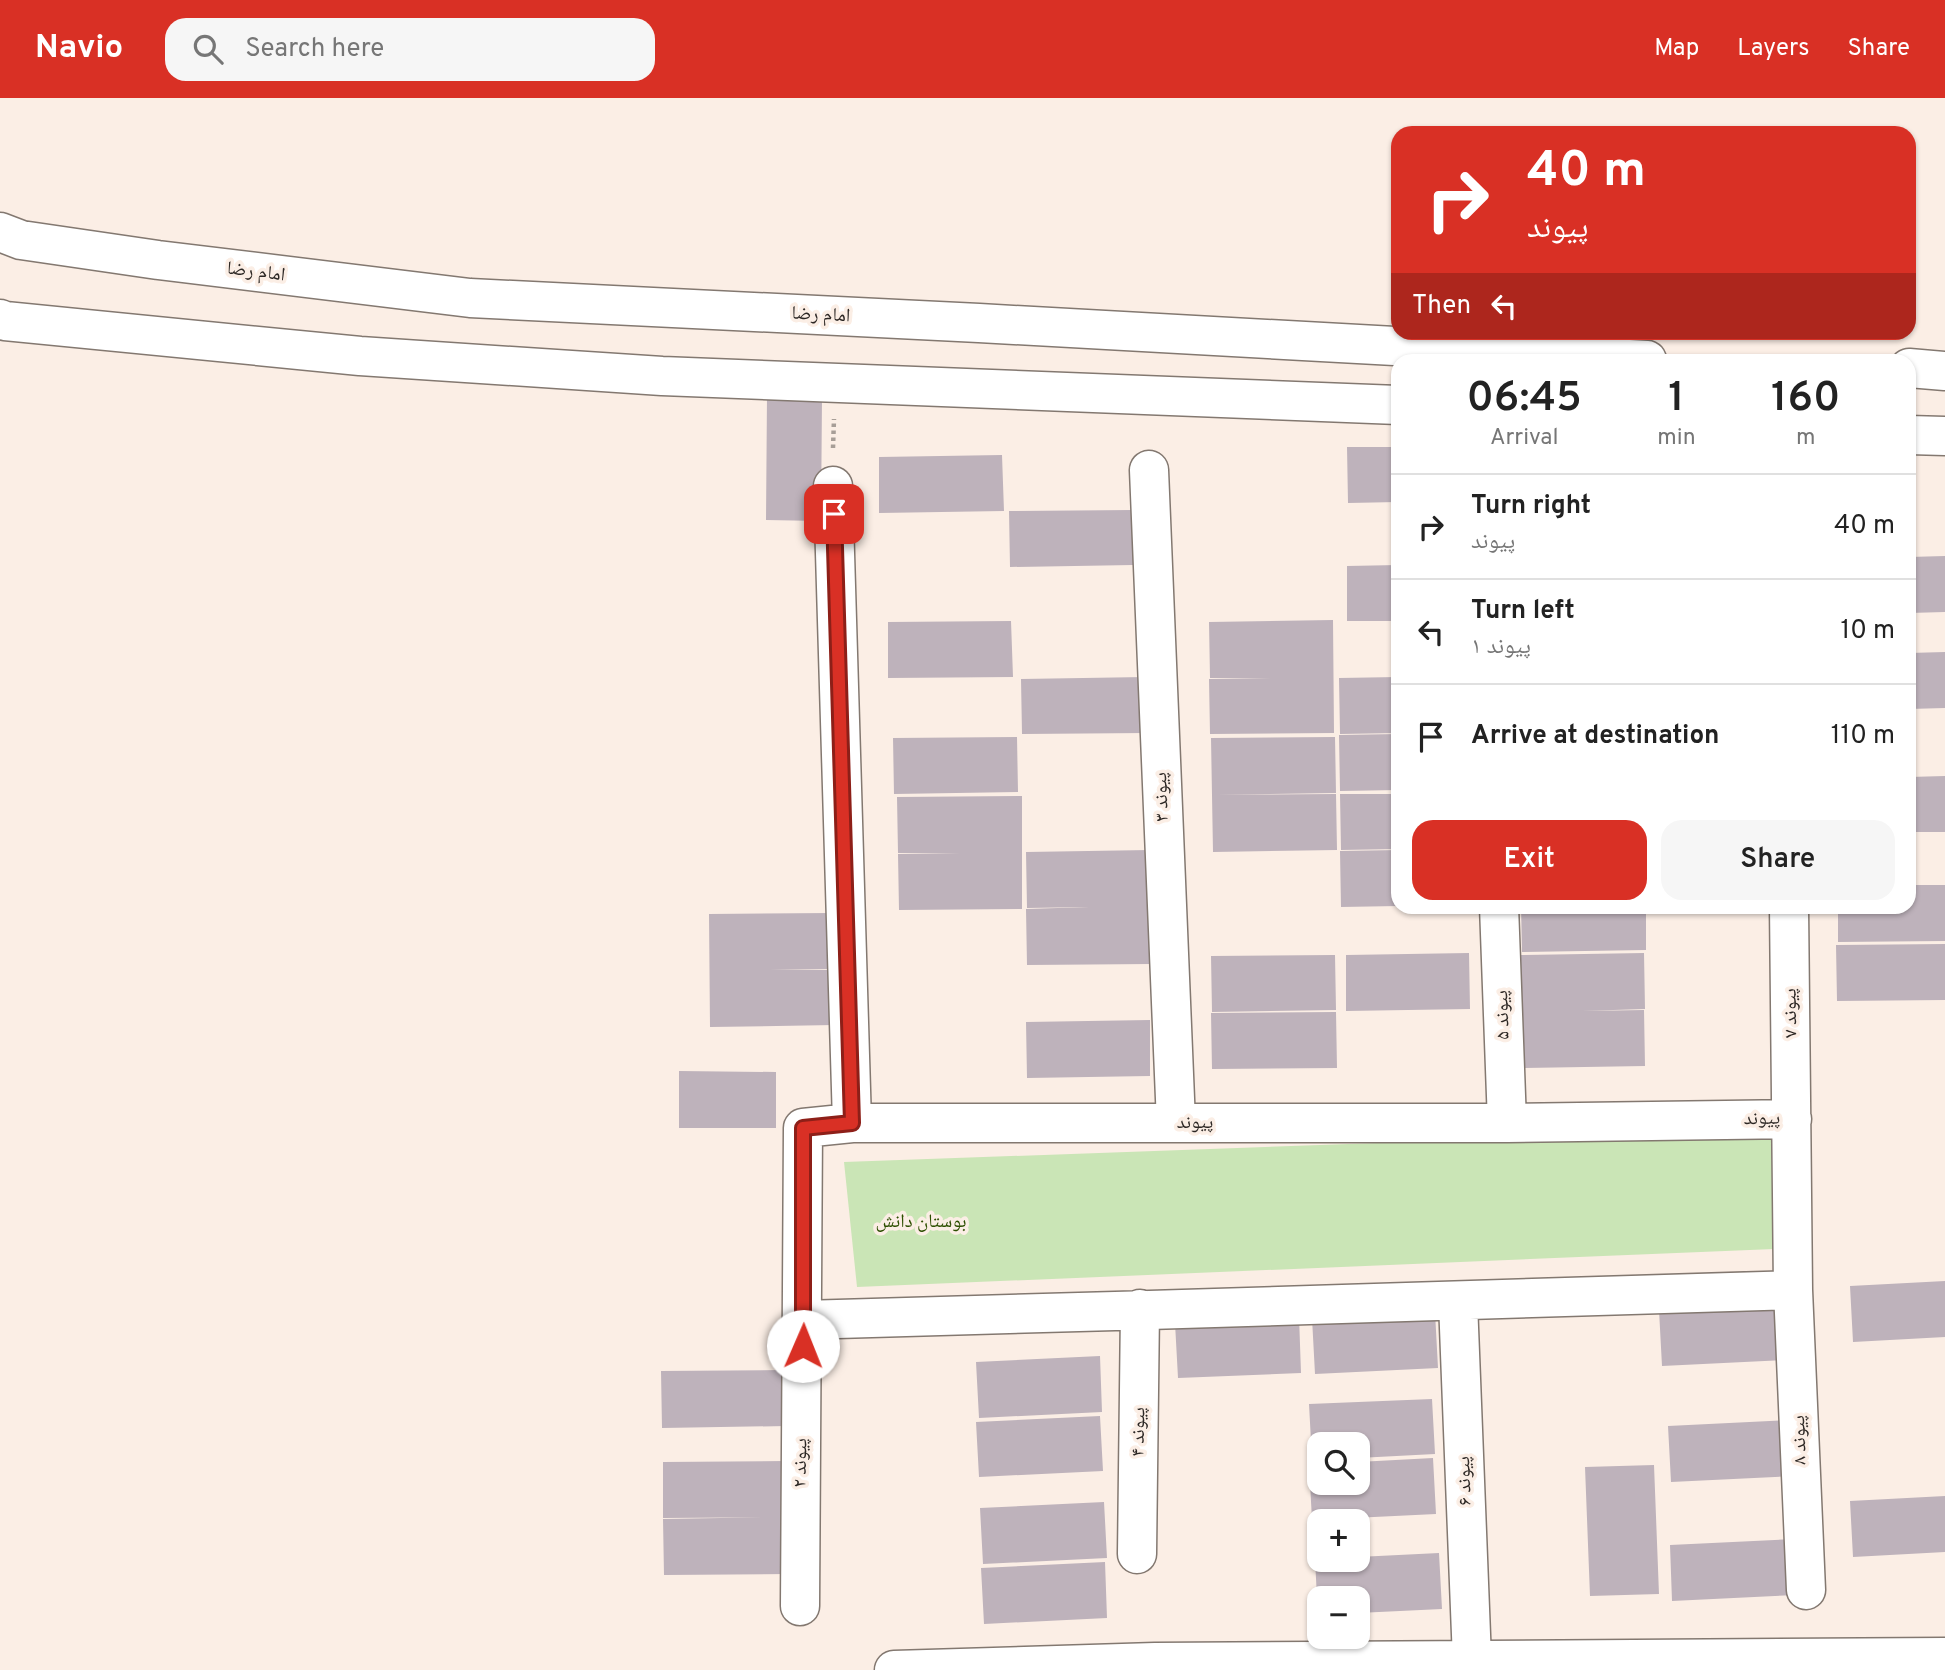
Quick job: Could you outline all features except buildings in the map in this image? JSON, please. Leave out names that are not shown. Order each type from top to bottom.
[{"type":"street","name":"امام رضا","points":[[0,232],[21,240],[158,260],[470,298],[1539,354]]},
{"type":"street","points":[[2,321],[360,356],[662,376],[1391,405]]},
{"type":"street","points":[[1916,369],[1945,371]]},
{"type":"street","points":[[1916,435],[1945,436]]},
{"type":"street","name":"پیوند ۳","points":[[1149,470],[1177,1123]]},
{"type":"street","points":[[833,486],[852,1123]]},
{"type":"street","name":"پیوند ۵","points":[[1499,914],[1507,1123]]},
{"type":"street","name":"پیوند ۷","points":[[1789,914],[1792,1119]]},
{"type":"street","name":"پیوند","points":[[803,1320],[803,1128],[852,1123],[1507,1123],[1792,1119],[1793,1290]]},
{"type":"street","points":[[803,1320],[1140,1309],[1458,1303],[1793,1290]]},
{"type":"street","name":"پیوند ۸","points":[[1793,1290],[1806,1590]]},
{"type":"street","name":"پیوند ۶","points":[[1458,1303],[1472,1660]]},
{"type":"street","name":"پیوند ۴","points":[[1138,1554],[1140,1309]]},
{"type":"street","name":"پیوند ۲","points":[[800,1606],[803,1320]]},
{"type":"street","points":[[894,1670],[1472,1660],[1808,1664],[1945,1657]]},
{"type":"path","points":[[833,486],[834,383]]},
{"type":"green space","name":"بوستان دانش","points":[[1773,1129],[1774,1249],[857,1287],[844,1162]]},
{"type":"route","points":[[803,1346],[803,1128],[852,1123],[834,514]]}]
